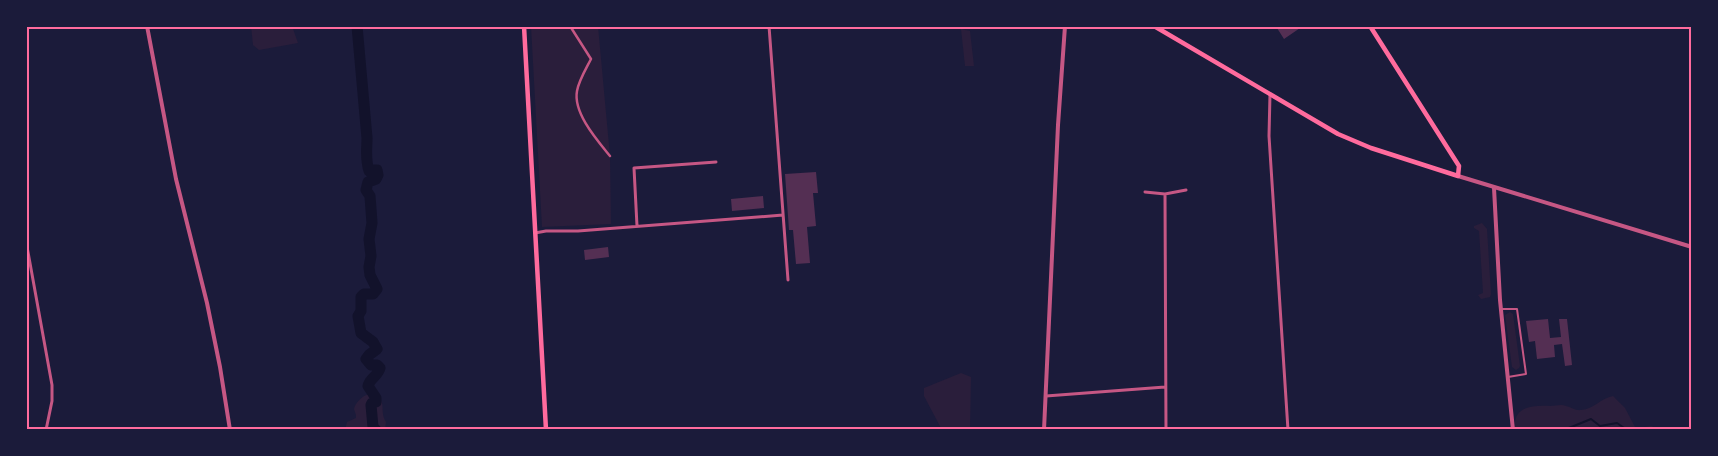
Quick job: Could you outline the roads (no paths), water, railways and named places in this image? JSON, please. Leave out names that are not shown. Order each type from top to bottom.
[{"type":"main road","points":[[524,26],[546,430]]},
{"type":"main road","points":[[1154,26],[1353,142],[1458,176],[1459,166],[1370,26]]},
{"type":"street","points":[[147,26],[176,179],[209,312],[230,430]]},
{"type":"street","points":[[570,26],[591,59],[577,91],[578,106],[591,132],[610,156]]},
{"type":"street","points":[[770,26],[788,280]]},
{"type":"street","points":[[1044,430],[1058,125],[1065,26]]},
{"type":"street","points":[[1270,94],[1270,136],[1288,430]]},
{"type":"street","points":[[637,226],[634,168],[716,162]]},
{"type":"street","points":[[1458,176],[1692,247]]},
{"type":"street","points":[[1494,188],[1501,310],[1513,430]]},
{"type":"street","points":[[1145,192],[1165,194],[1186,190]]},
{"type":"street","points":[[1165,194],[1166,430]]},
{"type":"street","points":[[535,233],[783,215]]},
{"type":"street","points":[[26,241],[52,384],[52,401],[46,430]]},
{"type":"street","points":[[1046,396],[1165,387]]},
{"type":"lane","points":[[1501,310],[1517,309],[1526,374],[1508,377]]},
{"type":"waterway","points":[[357,26],[367,138],[367,162],[369,171],[373,173],[374,170],[377,170],[378,175],[376,179],[368,182],[366,190],[370,196],[372,223],[369,239],[371,256],[369,267],[370,275],[377,289],[373,294],[364,294],[361,297],[361,311],[358,316],[361,333],[373,342],[377,349],[366,359],[371,365],[377,365],[380,368],[368,386],[376,398],[376,402],[371,405],[373,427],[376,430]]},
{"type":"waterway","points":[[1564,430],[1591,419],[1600,426],[1617,423],[1627,430]]}]
